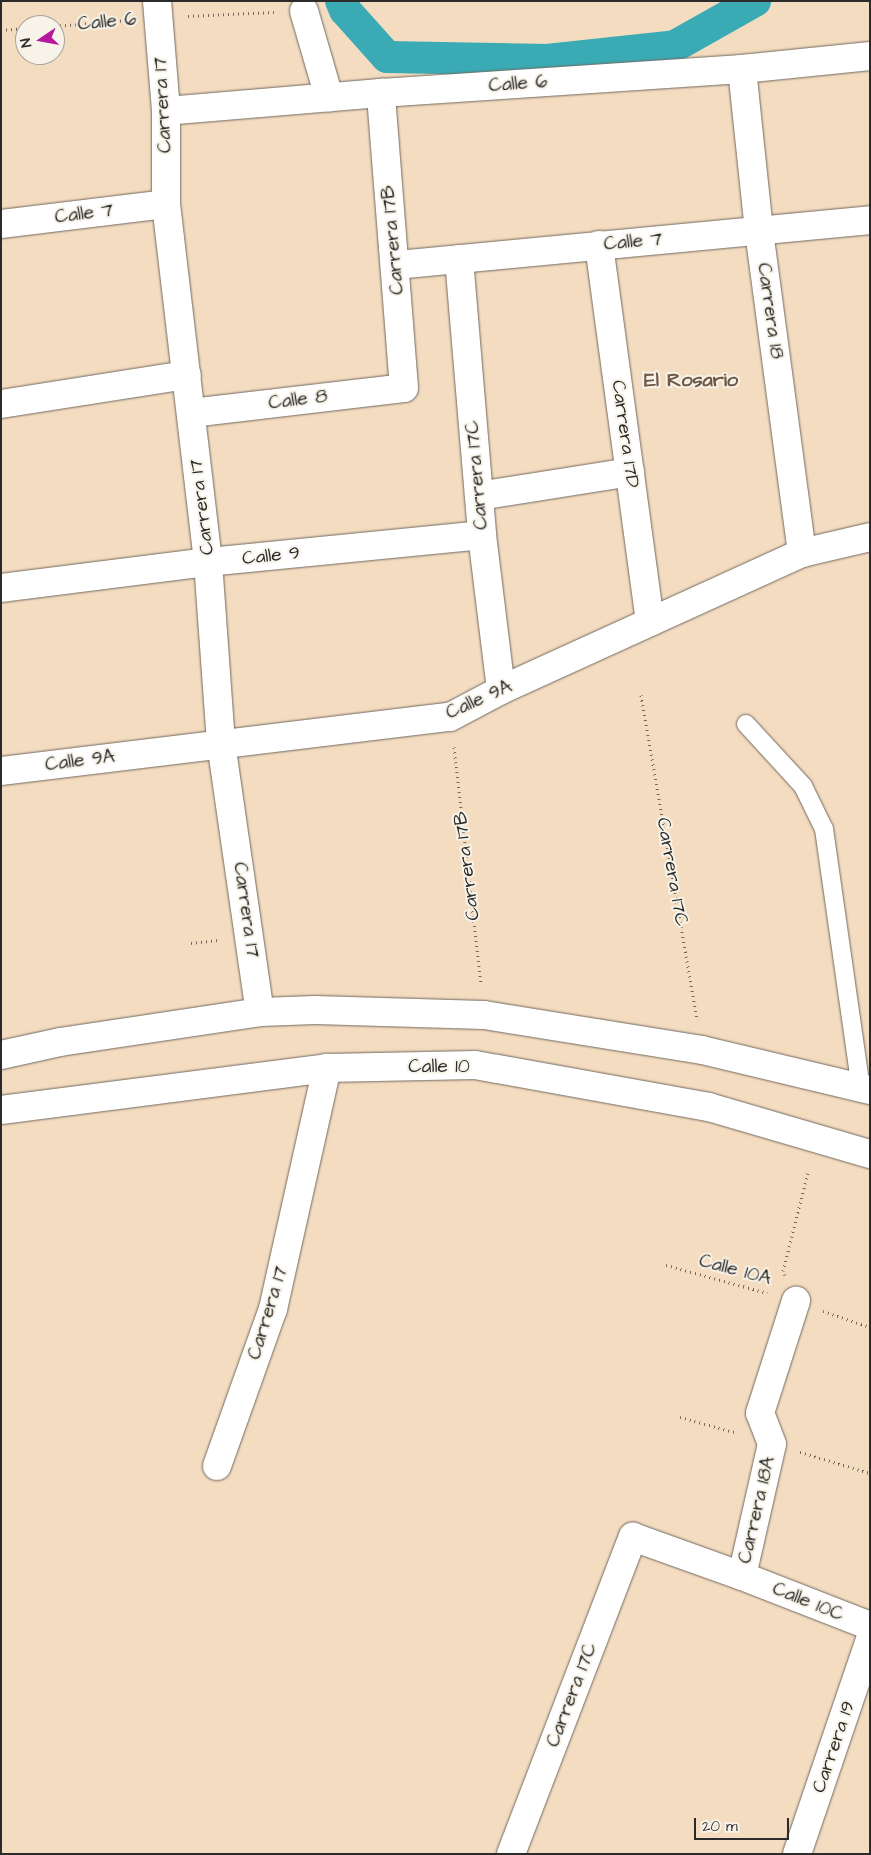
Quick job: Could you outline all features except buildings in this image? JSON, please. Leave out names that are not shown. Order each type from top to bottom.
[{"type":"street","name":"Carrera 17","points":[[158,9],[166,111],[166,204],[208,562],[221,744],[260,1012]]},
{"type":"street","points":[[304,11],[329,97]]},
{"type":"street","name":"Calle 6","points":[[166,111],[381,93],[742,69],[870,56]]},
{"type":"street","name":"Carrera 18","points":[[742,69],[759,231],[802,553]]},
{"type":"street","name":"Carrera 17B","points":[[381,93],[396,264],[404,388]]},
{"type":"street","name":"Calle 7","points":[[1,224],[166,204]]},
{"type":"street","name":"Calle 7","points":[[396,264],[870,220]]},
{"type":"street","name":"Carrera 17D","points":[[599,246],[650,622]]},
{"type":"street","name":"Carrera 17C","points":[[459,259],[482,535],[501,690]]},
{"type":"street","points":[[1,404],[187,375]]},
{"type":"street","name":"Calle 8","points":[[191,413],[404,388]]},
{"type":"street","points":[[479,496],[630,472]]},
{"type":"street","name":"Calle 9","points":[[1,588],[208,562],[482,535]]},
{"type":"street","name":"Calle 9A","points":[[1,771],[450,717],[501,690],[802,553],[869,539]]},
{"type":"street","points":[[1,1055],[60,1042],[260,1012],[315,1010],[484,1015],[702,1050],[865,1089]]},
{"type":"street","name":"Calle 10","points":[[1,1110],[327,1068],[475,1066],[708,1107],[870,1154]]},
{"type":"street","name":"Carrera 17","points":[[217,1466],[272,1309],[327,1068]]},
{"type":"street","name":"Carrera 18A","points":[[742,1576],[772,1444],[760,1413],[796,1301]]},
{"type":"street","name":"Carrera 17C","points":[[512,1854],[633,1537]]},
{"type":"street","name":"Calle 10C","points":[[633,1537],[742,1576],[870,1626]]},
{"type":"street","name":"Carrera 19","points":[[797,1854],[870,1639]]},
{"type":"lane","points":[[746,724],[803,786],[824,829],[865,1089]]},
{"type":"path","name":"Calle 6","points":[[65,24],[158,9],[304,11]]},
{"type":"path","points":[[1,30],[15,29]]},
{"type":"path","name":"Carrera 17C","points":[[641,695],[702,1050]]},
{"type":"path","name":"Carrera 17B","points":[[450,717],[484,1015]]},
{"type":"path","points":[[796,1301],[783,1271],[808,1172]]},
{"type":"path","name":"Calle 10A","points":[[666,1266],[796,1301],[870,1327]]},
{"type":"waterway","points":[[341,1],[345,10],[387,57],[547,60],[675,46],[755,1]]},
{"type":"district","name":"El Rosario","points":[[691,380]]}]
